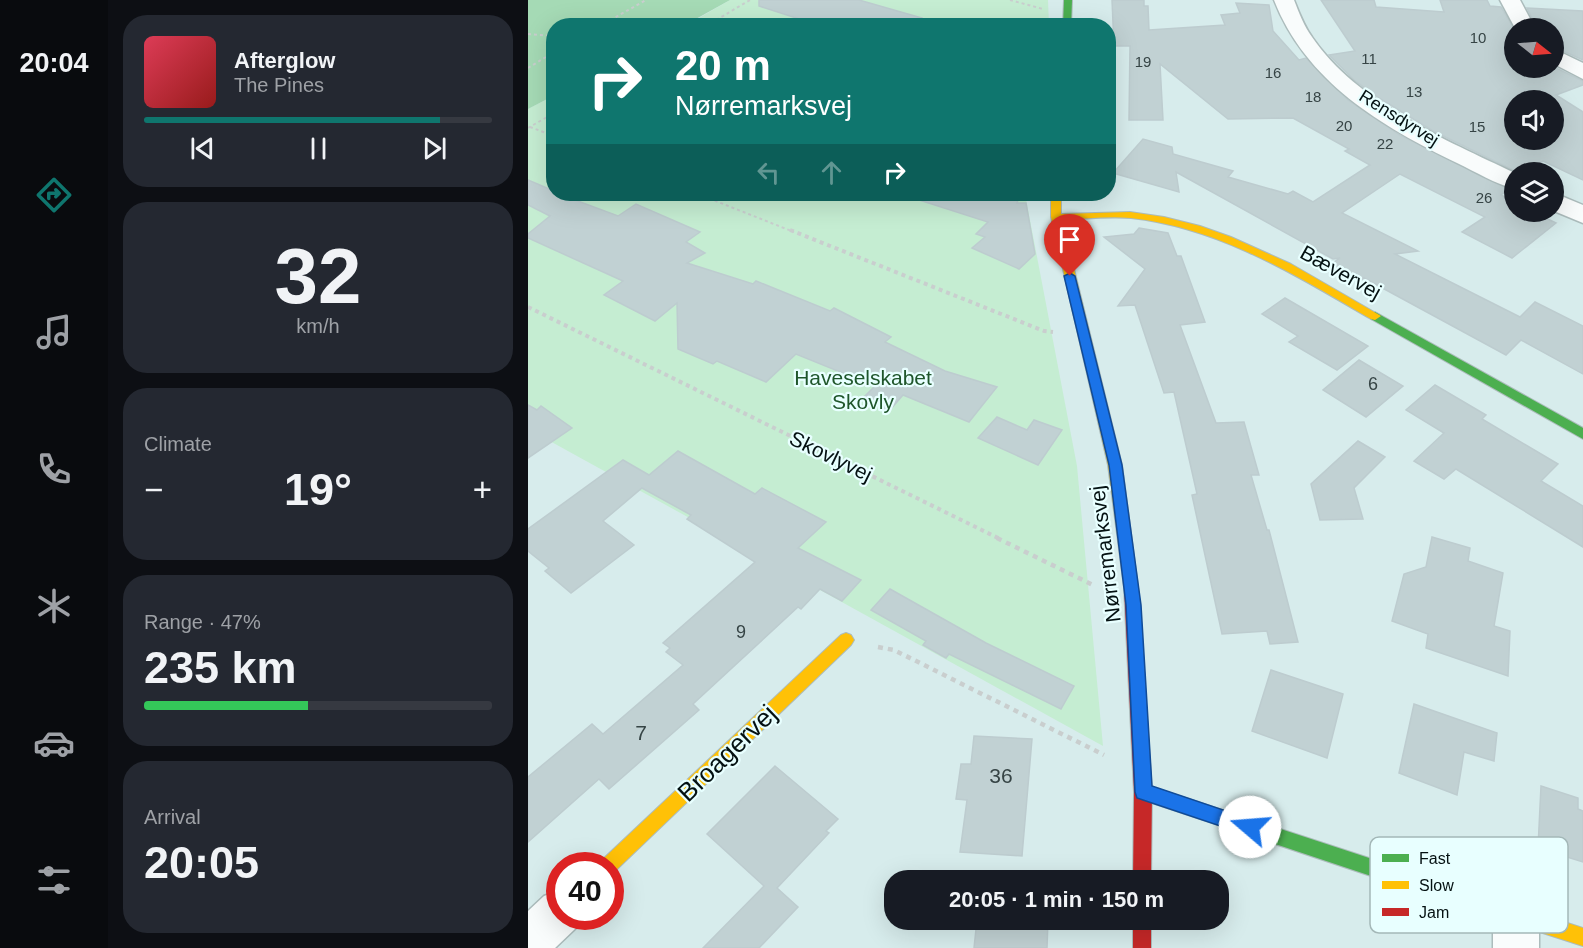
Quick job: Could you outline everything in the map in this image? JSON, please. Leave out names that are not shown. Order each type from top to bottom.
[{"type":"street","points":[[1067,18],[1068,0]]},
{"type":"street","name":"Rensdyrvej","points":[[1284,0],[1306,44],[1334,74],[1368,103],[1439,144],[1504,176]]},
{"type":"street","points":[[1510,0],[1520,18]]},
{"type":"street","points":[[1564,61],[1583,72]]},
{"type":"street","name":"Nørremarksvej","points":[[1056,201],[1056,217],[1115,465],[1133,605],[1143,792],[1142,870]]},
{"type":"street","points":[[1564,206],[1583,215]]},
{"type":"street","name":"Bævervej","points":[[1056,217],[1129,215],[1167,220],[1207,230],[1262,252],[1583,434]]},
{"type":"street","name":"Broagervej","points":[[623,852],[846,640]]},
{"type":"street","points":[[1143,792],[1370,877]]},
{"type":"street","points":[[528,942],[546,925]]},
{"type":"street","points":[[1142,930],[1142,948]]},
{"type":"street","points":[[1538,933],[1583,937]]},
{"type":"path","points":[[614,18],[646,0]]},
{"type":"path","points":[[720,18],[750,0]]},
{"type":"path","points":[[528,34],[546,35]]},
{"type":"path","points":[[528,68],[546,57]]},
{"type":"path","points":[[529,127],[546,117]]},
{"type":"path","points":[[529,127],[546,133]]},
{"type":"path","points":[[716,201],[1044,331],[1083,336]]},
{"type":"path","name":"Skovlyvej","points":[[528,307],[1133,605]]},
{"type":"path","points":[[846,640],[894,650],[1142,774]]},
{"type":"green space","points":[[528,0],[730,0],[698,18],[546,18],[546,100],[528,109]]},
{"type":"green space","points":[[730,0],[1048,0],[1049,18],[699,18]]},
{"type":"green space","name":"Haveselskabet Skovly","points":[[546,100],[546,201],[1026,201],[1077,466],[1103,746],[528,429],[528,109]]},
{"type":"building","points":[[759,0],[859,0],[922,18],[796,18],[759,6]]},
{"type":"building","points":[[1112,0],[1144,0],[1144,6],[1148,6],[1149,30],[1225,25],[1221,15],[1240,13],[1236,3],[1269,5],[1273,31],[1299,60],[1306,58],[1348,100],[1400,135],[1504,187],[1504,193],[1501,195],[1504,197],[1504,222],[1556,223],[1512,258],[1462,232],[1485,217],[1400,174],[1342,213],[1418,251],[1395,254],[1520,317],[1535,302],[1583,326],[1583,374],[1521,340],[1506,355],[1364,278],[1360,281],[1330,265],[1340,258],[1333,259],[1176,172],[1179,192],[1116,174],[1116,170],[1143,139],[1172,147],[1173,154],[1233,171],[1228,177],[1288,194],[1293,191],[1313,202],[1370,165],[1345,151],[1349,149],[1293,118],[1228,119],[1160,64],[1163,120],[1129,120],[1130,46],[1116,46],[1116,18],[1113,18]]},
{"type":"building","points":[[1321,0],[1374,0],[1376,7],[1444,12],[1440,0],[1487,0],[1490,6],[1501,7],[1508,18],[1504,18],[1504,78],[1564,78],[1564,72],[1583,81],[1583,85],[1564,92],[1564,90],[1504,90],[1504,150],[1564,150],[1564,100],[1583,112],[1583,180],[1564,171],[1564,162],[1504,162],[1504,166],[1433,131],[1354,80],[1329,55],[1355,51]]},
{"type":"building","points":[[1527,8],[1583,11],[1583,60],[1564,51],[1564,18],[1532,18]]},
{"type":"building","points":[[528,180],[546,188],[546,201],[578,201],[618,216],[636,204],[700,232],[686,242],[705,253],[687,263],[753,284],[756,281],[830,311],[834,308],[891,337],[885,342],[945,371],[997,387],[969,422],[903,395],[889,411],[861,400],[875,386],[796,354],[766,382],[717,361],[713,364],[678,349],[677,303],[655,321],[604,295],[623,281],[528,238],[528,234],[550,216],[528,205]]},
{"type":"building","points":[[922,201],[1018,201],[1017,203],[1026,203],[1035,254],[1019,269],[972,248],[985,237],[976,234],[988,222]]},
{"type":"building","points":[[1139,228],[1168,233],[1177,256],[1181,256],[1205,322],[1180,325],[1216,423],[1244,422],[1259,475],[1251,475],[1267,530],[1269,530],[1298,642],[1270,644],[1267,631],[1222,634],[1192,495],[1197,494],[1174,392],[1164,393],[1135,305],[1118,306],[1145,269],[1104,237],[1134,234]]},
{"type":"building","points":[[1285,298],[1368,346],[1337,370],[1289,342],[1298,336],[1262,314]]},
{"type":"building","points":[[1359,360],[1403,386],[1366,417],[1323,390]]},
{"type":"building","points":[[1435,385],[1486,415],[1482,419],[1558,464],[1541,481],[1583,506],[1583,547],[1456,469],[1444,479],[1414,461],[1444,433],[1406,410]]},
{"type":"building","points":[[528,405],[537,410],[541,406],[572,428],[528,458]]},
{"type":"building","points":[[997,417],[1027,430],[1034,420],[1062,430],[1038,465],[978,438]]},
{"type":"building","points":[[1358,441],[1385,457],[1354,488],[1363,519],[1320,520],[1311,484]]},
{"type":"building","points":[[678,451],[755,494],[762,488],[826,522],[798,548],[861,580],[842,601],[820,589],[801,609],[798,607],[693,704],[699,710],[609,789],[599,779],[528,842],[528,777],[592,724],[603,734],[683,665],[666,652],[670,648],[663,643],[755,562],[687,519],[691,515],[642,488],[603,521],[634,545],[571,593],[545,571],[549,568],[528,551],[528,529],[623,460],[649,475]]},
{"type":"building","points":[[1432,537],[1470,548],[1468,561],[1503,573],[1494,626],[1510,631],[1508,676],[1426,648],[1428,634],[1392,621],[1404,574],[1426,567]]},
{"type":"building","points":[[890,589],[986,643],[1074,686],[1061,709],[949,654],[946,658],[923,645],[926,641],[871,610]]},
{"type":"building","points":[[1271,670],[1343,694],[1327,758],[1252,731]]},
{"type":"building","points":[[1414,704],[1497,733],[1494,761],[1464,752],[1457,795],[1399,773]]},
{"type":"building","points":[[974,736],[1032,739],[1022,856],[960,852],[967,800],[956,799],[961,764],[971,764]]},
{"type":"building","points":[[775,766],[838,819],[826,831],[829,833],[777,888],[798,907],[759,948],[703,948],[764,886],[707,834]]},
{"type":"building","points":[[1541,786],[1578,798],[1578,809],[1583,811],[1583,862],[1568,857],[1568,837],[1539,837]]},
{"type":"building","points":[[976,930],[1048,930],[1047,948],[974,948]]},
{"type":"traffic: fast","points":[[1067,18],[1068,0]]},
{"type":"traffic: fast","points":[[1375,316],[1583,434]]},
{"type":"traffic: fast","points":[[1143,792],[1370,867]]},
{"type":"traffic: slow","points":[[1056,201],[1056,217],[1115,465],[1131,587]]},
{"type":"traffic: slow","points":[[1056,217],[1130,215],[1196,228],[1258,252],[1375,316]]},
{"type":"traffic: slow","points":[[623,852],[846,640]]},
{"type":"traffic: slow","points":[[1568,932],[1583,937]]},
{"type":"traffic: jam","points":[[1131,587],[1143,792],[1142,870]]},
{"type":"traffic: jam","points":[[1142,930],[1142,948]]},
{"type":"route","points":[[1070,276],[1115,465],[1133,605],[1143,792],[1250,827]]}]
